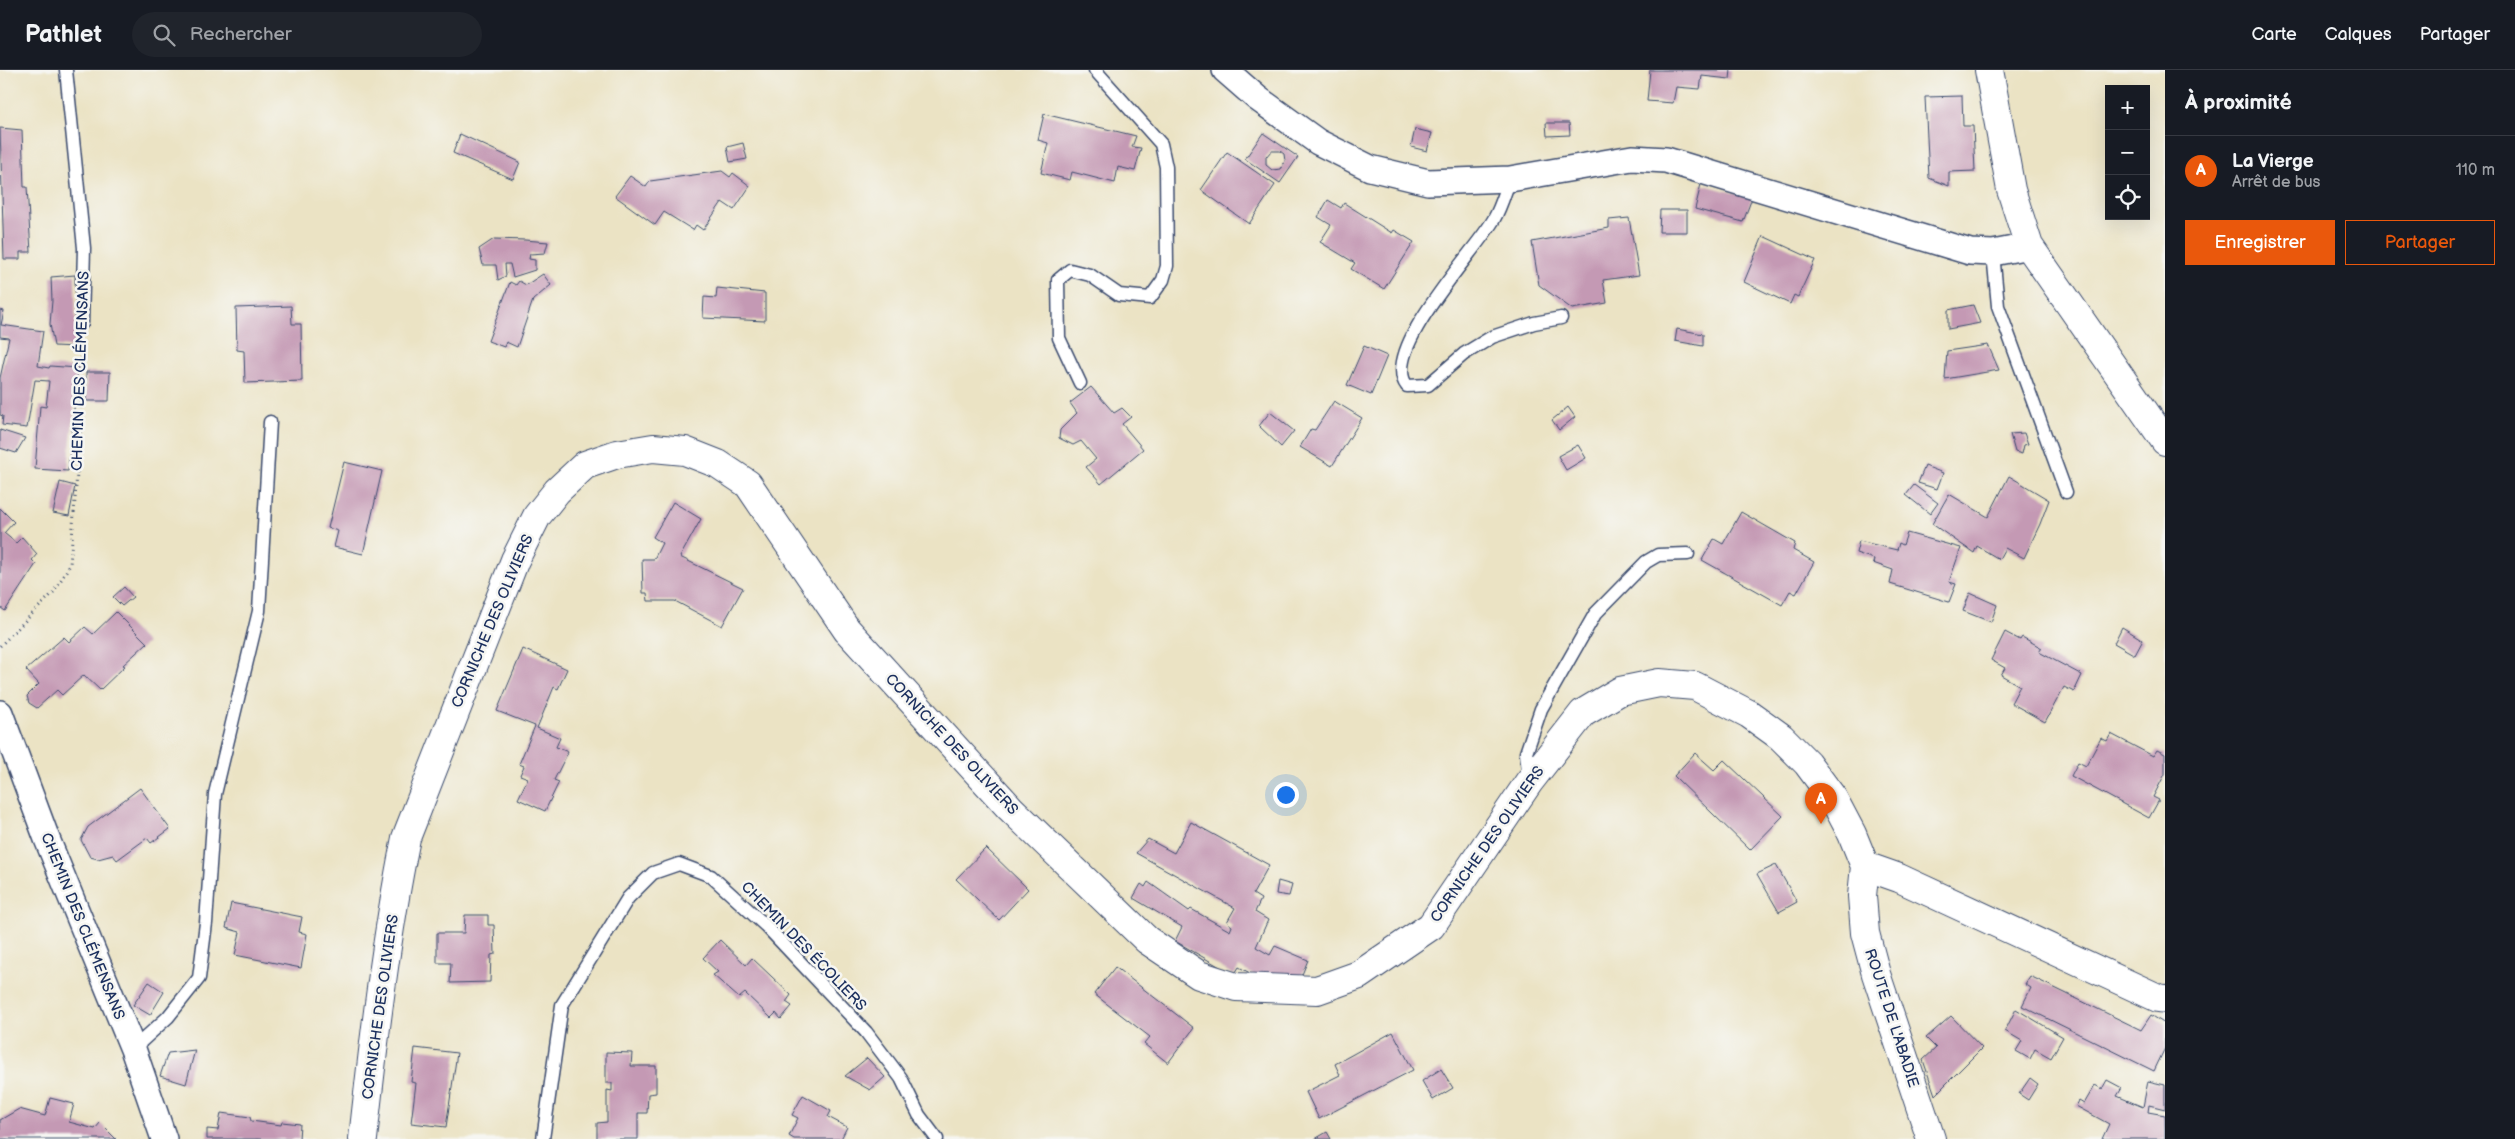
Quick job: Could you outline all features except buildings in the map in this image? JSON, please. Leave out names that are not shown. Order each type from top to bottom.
[{"type":"street","points":[[1225,70],[1257,98],[1318,142],[1370,168],[1428,182],[1510,179],[1632,158],[1666,160],[1970,252],[1993,253],[2029,246]]},
{"type":"street","points":[[1248,70],[1257,98]]},
{"type":"street","points":[[1989,70],[2011,190],[2029,246],[2165,441]]},
{"type":"street","name":"CORNICHE DES OLIVIERS","points":[[363,1139],[372,1061],[406,838],[515,560],[537,516],[557,491],[585,465],[617,454],[653,448],[685,451],[718,464],[748,484],[847,630],[997,794],[1147,940],[1199,975],[1236,987],[1317,990],[1358,975],[1431,926],[1529,782],[1583,713],[1620,691],[1658,682],[1696,686],[1749,714],[1781,737],[1806,763],[1833,798],[1852,834],[1865,866]]},
{"type":"street","name":"CHEMIN DES CLÉMENSANS","points":[[0,713],[46,839],[133,1049],[164,1139]]},
{"type":"street","points":[[1865,866],[1899,878],[2158,998],[2165,999]]},
{"type":"street","name":"ROUTE DE L'ABADIE","points":[[1865,866],[1862,896],[1865,933],[1876,974],[1931,1139]]},
{"type":"lane","name":"CHEMIN DES CLÉMENSANS","points":[[66,70],[84,248],[82,323]]},
{"type":"lane","points":[[1080,383],[1059,338],[1058,280],[1070,270],[1090,275],[1119,296],[1150,298],[1163,280],[1167,266],[1166,167],[1161,144],[1095,70]]},
{"type":"lane","points":[[1510,179],[1495,219],[1433,300],[1413,336],[1401,366],[1402,380],[1407,386],[1428,385],[1464,354],[1492,337],[1534,323],[1561,318]]},
{"type":"lane","points":[[1993,253],[1998,306],[2066,492]]},
{"type":"lane","points":[[133,1049],[168,1016],[199,978],[206,924],[215,794],[259,611],[270,422]]},
{"type":"lane","points":[[1529,782],[1526,753],[1541,709],[1595,614],[1646,562],[1658,555],[1688,554]]},
{"type":"lane","name":"CHEMIN DES ÉCOLIERS","points":[[543,1139],[562,1005],[628,898],[653,872],[679,864],[711,876],[767,927],[866,1032],[900,1078],[919,1115],[937,1139]]},
{"type":"path","name":"CHEMIN DES CLÉMENSANS","points":[[0,646],[53,593],[70,565],[80,434],[82,323]]},
{"type":"place","name":"La Vierge","points":[[1821,824]]}]
